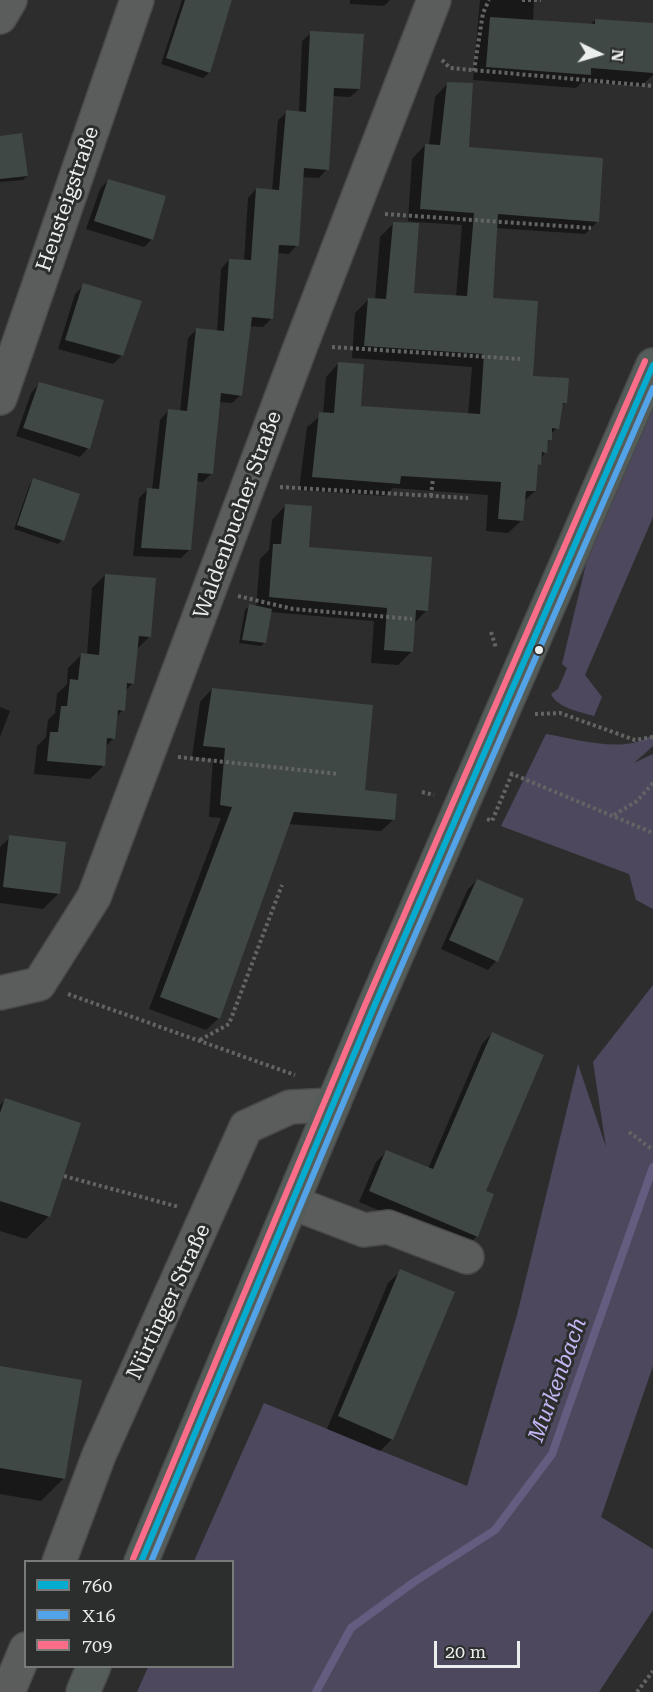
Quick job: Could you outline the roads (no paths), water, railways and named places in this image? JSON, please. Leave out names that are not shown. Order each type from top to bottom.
[{"type":"main road","points":[[142,1560],[333,1105],[653,365]]},
{"type":"main road","points":[[83,1692],[93,1668]]},
{"type":"street","points":[[0,17],[10,0]]},
{"type":"street","name":"Heusteigstraße","points":[[0,398],[137,0]]},
{"type":"street","name":"Waldenbucher Straße","points":[[0,993],[39,984],[94,897],[301,345],[434,0]]},
{"type":"street","name":"Nürtinger Straße","points":[[60,1560],[99,1455],[246,1127],[290,1107],[333,1105]]},
{"type":"street","points":[[293,1203],[364,1230],[388,1227],[467,1257]]},
{"type":"street","points":[[8,1692],[24,1654]]},
{"type":"waterway","name":"Murkenbach","points":[[316,1692],[351,1628],[414,1582],[495,1530],[552,1454],[653,1167]]}]
